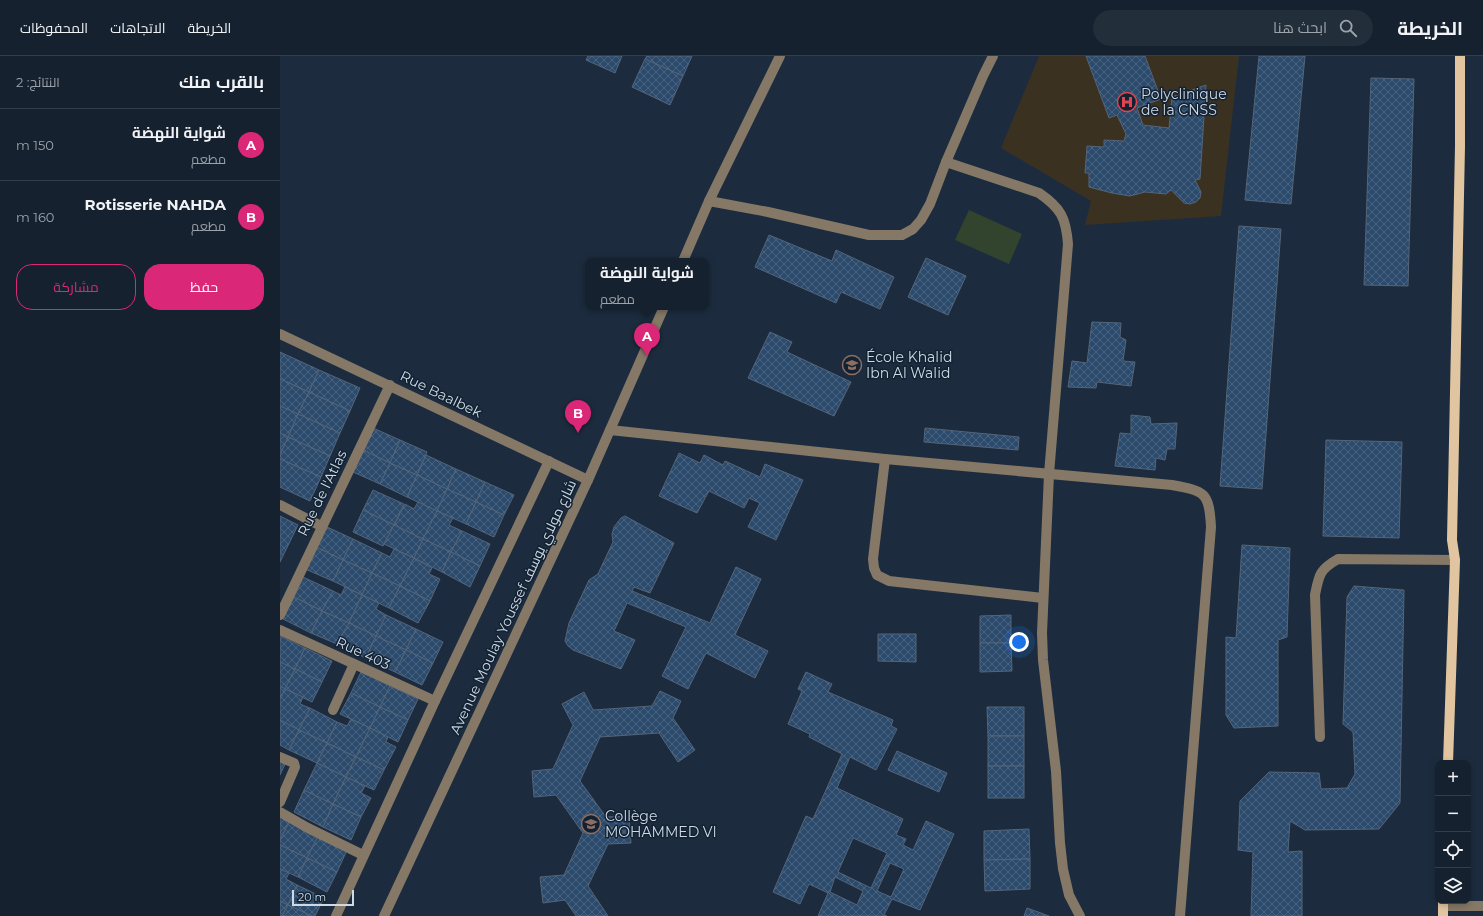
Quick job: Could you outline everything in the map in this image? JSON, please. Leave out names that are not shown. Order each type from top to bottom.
[{"type":"main road","points":[[1448,760],[1455,560],[1452,540],[1460,146],[1460,56]]},
{"type":"street","points":[[684,258],[709,201],[780,56]]},
{"type":"street","points":[[709,201],[768,212],[869,235],[902,235],[913,228],[921,220],[930,204],[946,162],[993,56]]},
{"type":"street","points":[[946,162],[1039,193],[1052,201],[1064,219],[1068,244],[1050,474],[1042,633],[1043,660],[1055,759],[1060,843],[1067,889],[1080,916]]},
{"type":"street","name":"Avenue Moulay Youssef شارع مولاي يوسف","points":[[384,916],[588,480],[663,310]]},
{"type":"street","name":"Rue Baalbek","points":[[281,337],[390,385],[588,480]]},
{"type":"street","name":"Rue de l'Atlas","points":[[280,615],[321,526],[390,385]]},
{"type":"street","points":[[610,430],[886,459],[1172,485],[1194,489],[1205,496],[1210,507],[1211,527],[1180,916]]},
{"type":"street","points":[[886,459],[873,559],[874,568],[877,575],[889,581],[1043,598]]},
{"type":"street","points":[[336,916],[435,701],[549,461]]},
{"type":"street","points":[[280,506],[321,526]]},
{"type":"street","points":[[1320,737],[1315,595],[1319,575],[1326,566],[1338,559],[1455,560]]},
{"type":"street","name":"Rue 403","points":[[280,630],[435,701]]},
{"type":"street","points":[[333,710],[354,664]]},
{"type":"street","points":[[280,756],[294,763],[295,767],[280,802]]},
{"type":"street","points":[[280,812],[308,828],[363,855]]},
{"type":"street","points":[[1443,908],[1483,906]]},
{"type":"shaded area","name":"Polyclinique de la CNSS","points":[[1039,56],[1239,56],[1221,216],[1085,225],[1091,201],[1001,148]]},
{"type":"green space","points":[[969,210],[1022,234],[1009,264],[955,240]]},
{"type":"building","points":[[588,56],[622,56],[615,73],[586,60]]},
{"type":"building","points":[[647,56],[692,56],[683,76],[645,59]]},
{"type":"building","points":[[1086,56],[1145,56],[1161,99],[1137,108],[1143,125],[1169,128],[1172,97],[1206,85],[1200,179],[1195,180],[1201,192],[1200,198],[1196,202],[1190,204],[1184,203],[1171,190],[1166,194],[1145,192],[1130,196],[1089,187],[1089,173],[1085,173],[1087,146],[1104,147],[1104,140],[1124,141],[1126,134],[1117,115],[1109,118]]},
{"type":"building","points":[[1259,56],[1305,56],[1291,204],[1245,200]]},
{"type":"building","points":[[645,59],[683,76],[670,105],[632,87]]},
{"type":"building","points":[[1371,78],[1414,79],[1408,286],[1364,285]]},
{"type":"building","points":[[1239,226],[1281,229],[1262,489],[1220,486]]},
{"type":"building","points":[[769,235],[832,261],[836,250],[894,277],[880,309],[841,292],[836,303],[755,267]]},
{"type":"building","points":[[926,258],[966,276],[948,315],[908,297]]},
{"type":"building","points":[[1092,322],[1121,323],[1120,337],[1126,340],[1123,361],[1135,362],[1131,386],[1097,382],[1096,388],[1068,387],[1072,361],[1087,363]]},
{"type":"building","points":[[770,332],[792,342],[787,352],[851,382],[834,416],[748,378]]},
{"type":"building","points":[[280,352],[319,370],[309,392],[280,379]]},
{"type":"building","points":[[319,370],[360,388],[350,411],[309,392]]},
{"type":"building","points":[[280,379],[309,392],[298,414],[280,406]]},
{"type":"building","points":[[309,392],[350,411],[340,433],[298,414]]},
{"type":"building","points":[[280,406],[298,414],[288,437],[280,433]]},
{"type":"building","points":[[298,414],[340,433],[330,456],[288,437]]},
{"type":"building","points":[[1131,415],[1150,417],[1151,424],[1177,423],[1175,449],[1167,449],[1165,460],[1156,458],[1155,470],[1115,466],[1120,433],[1131,434]]},
{"type":"building","points":[[373,428],[400,440],[390,463],[363,450]]},
{"type":"building","points":[[925,428],[1019,437],[1018,450],[924,442]]},
{"type":"building","points":[[280,433],[288,437],[280,455]]},
{"type":"building","points":[[288,437],[330,456],[321,477],[280,459],[280,455]]},
{"type":"building","points":[[400,440],[427,452],[417,475],[390,463]]},
{"type":"building","points":[[1326,440],[1402,442],[1399,538],[1323,536]]},
{"type":"building","points":[[363,450],[390,463],[380,484],[353,472]]},
{"type":"building","points":[[679,453],[700,463],[704,455],[723,465],[725,461],[760,477],[765,464],[803,480],[776,540],[748,527],[760,503],[749,498],[744,508],[709,491],[697,513],[659,496]]},
{"type":"building","points":[[426,455],[456,469],[447,489],[417,475]]},
{"type":"building","points":[[280,459],[321,477],[310,501],[280,487]]},
{"type":"building","points":[[390,463],[417,475],[407,497],[380,484]]},
{"type":"building","points":[[456,469],[485,482],[476,502],[447,489]]},
{"type":"building","points":[[417,475],[447,489],[437,511],[407,497]]},
{"type":"building","points":[[485,482],[514,495],[504,515],[476,502]]},
{"type":"building","points":[[447,489],[476,502],[466,524],[437,511]]},
{"type":"building","points":[[373,490],[404,504],[394,525],[363,510]]},
{"type":"building","points":[[418,502],[437,511],[423,539],[394,525],[405,504],[414,509]]},
{"type":"building","points":[[476,502],[504,515],[494,537],[466,524]]},
{"type":"building","points":[[363,510],[394,525],[383,546],[353,532]]},
{"type":"building","points":[[437,511],[453,518],[449,525],[462,531],[451,552],[423,539]]},
{"type":"building","points":[[280,516],[298,525],[280,562]]},
{"type":"building","points":[[625,516],[674,543],[650,593],[634,587],[632,591],[710,623],[736,567],[761,579],[735,635],[768,651],[755,678],[706,653],[688,689],[662,676],[686,627],[627,603],[614,631],[635,640],[621,669],[573,650],[568,646],[565,641],[569,623],[589,580],[598,574],[613,542],[612,534],[614,527],[621,518]]},
{"type":"building","points":[[394,525],[423,539],[414,558],[384,544]]},
{"type":"building","points":[[325,526],[353,539],[343,560],[316,547]]},
{"type":"building","points":[[462,531],[490,544],[480,566],[451,552]]},
{"type":"building","points":[[353,539],[382,553],[372,573],[343,560]]},
{"type":"building","points":[[423,539],[451,552],[442,572],[414,558]]},
{"type":"building","points":[[1242,545],[1290,548],[1287,637],[1278,640],[1278,726],[1234,728],[1226,715],[1226,637],[1236,638]]},
{"type":"building","points":[[316,547],[343,560],[333,581],[305,569]]},
{"type":"building","points":[[394,549],[414,558],[400,586],[372,573],[382,553],[390,557]]},
{"type":"building","points":[[451,552],[480,566],[470,587],[442,572]]},
{"type":"building","points":[[414,558],[432,568],[429,574],[440,579],[430,601],[400,586]]},
{"type":"building","points":[[343,560],[372,573],[362,595],[333,581]]},
{"type":"building","points":[[372,573],[400,586],[389,608],[362,595]]},
{"type":"building","points":[[303,577],[333,591],[322,611],[294,597]]},
{"type":"building","points":[[400,586],[430,601],[418,623],[389,608]]},
{"type":"building","points":[[1354,586],[1404,590],[1400,803],[1379,829],[1305,830],[1290,821],[1288,852],[1302,851],[1302,916],[1251,916],[1253,852],[1238,850],[1240,801],[1269,772],[1319,773],[1321,789],[1347,788],[1355,774],[1353,732],[1343,724],[1347,597]]},
{"type":"building","points":[[345,587],[362,595],[349,623],[322,611],[333,591],[341,595]]},
{"type":"building","points":[[362,595],[379,603],[376,609],[386,615],[376,636],[349,623]]},
{"type":"building","points":[[294,597],[322,611],[311,633],[283,619]]},
{"type":"building","points":[[322,611],[349,623],[337,644],[311,633]]},
{"type":"building","points":[[386,615],[416,629],[406,650],[376,636]]},
{"type":"building","points":[[1011,615],[1011,643],[980,643],[980,616]]},
{"type":"building","points":[[349,623],[376,636],[366,658],[337,644]]},
{"type":"building","points":[[416,629],[443,642],[433,663],[406,650]]},
{"type":"building","points":[[878,634],[916,634],[916,662],[878,661]]},
{"type":"building","points":[[280,636],[305,648],[295,669],[280,662]]},
{"type":"building","points":[[376,636],[406,650],[395,672],[366,658]]},
{"type":"building","points":[[980,643],[1011,643],[1012,671],[980,672]]},
{"type":"building","points":[[305,648],[332,661],[322,682],[295,669]]},
{"type":"building","points":[[406,650],[433,663],[422,685],[395,672]]},
{"type":"building","points":[[280,662],[295,669],[285,689],[280,686]]},
{"type":"building","points":[[295,669],[322,682],[312,702],[285,689]]},
{"type":"building","points":[[361,672],[390,686],[380,707],[351,693]]},
{"type":"building","points":[[806,672],[832,684],[828,692],[893,720],[891,726],[897,729],[876,770],[850,757],[837,788],[903,819],[896,835],[906,839],[903,845],[913,850],[926,821],[954,834],[920,910],[892,899],[884,915],[887,916],[818,916],[828,893],[809,884],[800,904],[773,892],[806,816],[813,819],[842,754],[809,737],[810,734],[788,724],[802,691],[798,689]],"holes":[[[853,838],[887,853],[871,888],[838,872]],[[890,863],[904,869],[891,897],[877,891]],[[835,877],[863,891],[857,905],[830,892]]]},
{"type":"building","points":[[280,686],[285,689],[280,699]]},
{"type":"building","points":[[390,686],[418,699],[408,720],[380,707]]},
{"type":"building","points":[[285,689],[303,697],[300,704],[310,708],[299,730],[280,720],[280,699]]},
{"type":"building","points":[[660,691],[681,701],[673,718],[695,750],[678,762],[659,733],[600,737],[580,781],[606,817],[629,816],[631,843],[608,844],[588,886],[608,916],[576,916],[565,900],[543,903],[540,877],[564,875],[583,833],[556,795],[534,797],[532,771],[553,769],[573,725],[562,704],[584,692],[593,710],[652,706]]},
{"type":"building","points":[[351,693],[380,707],[370,728],[340,714]]},
{"type":"building","points":[[380,707],[408,720],[398,742],[370,728]]},
{"type":"building","points":[[987,707],[1024,707],[1024,736],[988,736]]},
{"type":"building","points":[[310,708],[337,722],[327,743],[299,730]]},
{"type":"building","points":[[351,719],[370,728],[356,757],[327,743],[337,722],[347,726]]},
{"type":"building","points":[[280,720],[299,730],[289,750],[280,745]]},
{"type":"building","points":[[370,728],[388,737],[386,742],[396,747],[384,770],[356,757]]},
{"type":"building","points":[[299,730],[327,743],[317,763],[289,750]]},
{"type":"building","points":[[988,736],[1024,736],[1024,766],[988,766]]},
{"type":"building","points":[[327,743],[356,757],[346,777],[317,763]]},
{"type":"building","points":[[897,751],[947,773],[939,792],[888,770]]},
{"type":"building","points":[[356,757],[384,770],[374,790],[346,777]]},
{"type":"building","points":[[280,759],[286,762],[280,775]]},
{"type":"building","points":[[317,763],[346,777],[333,804],[304,790]]},
{"type":"building","points":[[988,766],[1024,766],[1024,798],[988,798]]},
{"type":"building","points":[[346,777],[365,786],[361,793],[371,798],[361,817],[333,804]]},
{"type":"building","points":[[304,790],[333,804],[323,827],[294,812]]},
{"type":"building","points":[[333,804],[361,817],[351,840],[323,827]]},
{"type":"building","points":[[280,816],[290,820],[280,840]]},
{"type":"building","points":[[290,820],[319,834],[307,858],[280,845],[280,840]]},
{"type":"building","points":[[1029,829],[1030,859],[984,860],[984,831]]},
{"type":"building","points":[[319,834],[348,848],[337,872],[307,858]]},
{"type":"building","points":[[280,845],[307,858],[298,877],[280,869]]},
{"type":"building","points":[[307,858],[337,872],[327,892],[298,877]]},
{"type":"building","points":[[1030,859],[1030,889],[985,891],[984,860]]},
{"type":"building","points":[[280,869],[289,873],[286,879],[297,885],[288,905],[280,901]]},
{"type":"building","points":[[297,885],[324,898],[315,916],[288,905]]},
{"type":"building","points":[[280,901],[288,905],[282,916],[280,916]]},
{"type":"building","points":[[288,905],[312,916],[282,916]]},
{"type":"building","points":[[1027,908],[1049,916],[1024,916]]},
{"type":"place","name":"Polyclinique de la CNSS","points":[[1127,102]]},
{"type":"place","name":"شواية النهضة","points":[[647,356]]},
{"type":"place","name":"École Khalid Ibn Al Walid","points":[[852,365]]},
{"type":"place","name":"Rotisserie NAHDA","points":[[578,433]]},
{"type":"place","name":"Collège MOHAMMED VI","points":[[591,824]]}]
